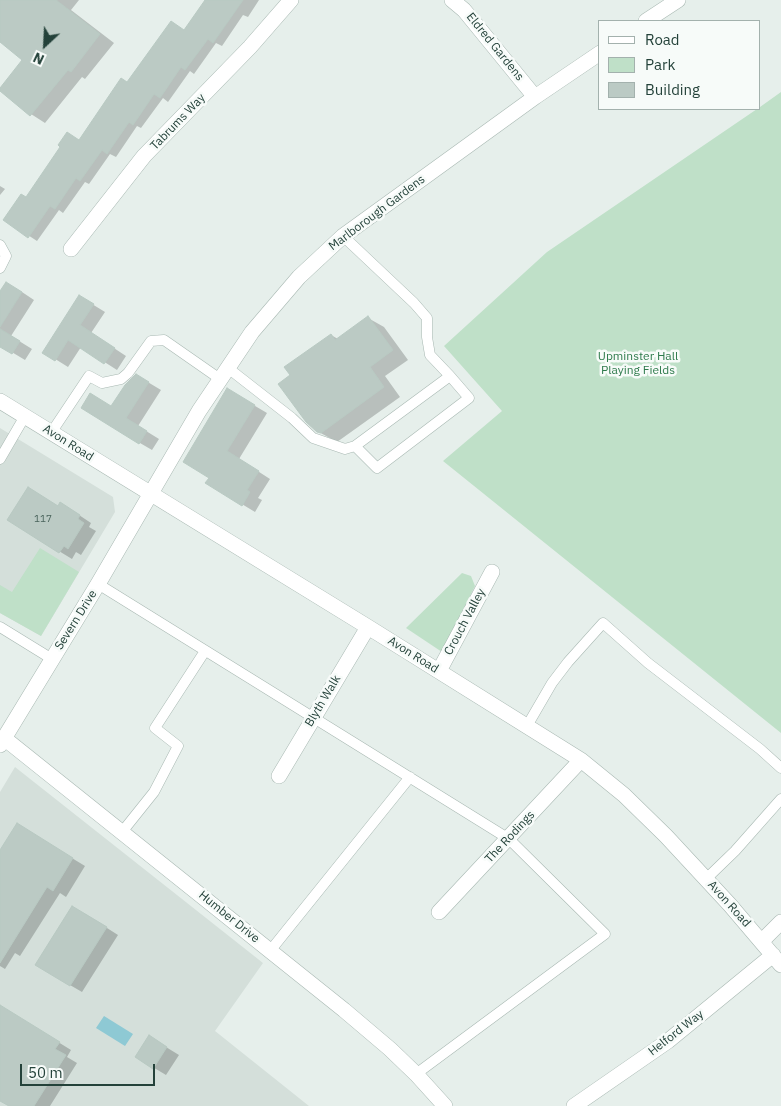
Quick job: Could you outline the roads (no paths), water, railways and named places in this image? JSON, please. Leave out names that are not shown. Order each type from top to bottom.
[{"type":"street","name":"Tabrums Way","points":[[71,248],[144,156],[250,48],[291,0]]},
{"type":"street","name":"Eldred Gardens","points":[[452,0],[464,10],[535,96]]},
{"type":"street","points":[[648,20],[678,0]]},
{"type":"street","name":"Marlborough Gardens","points":[[151,494],[199,410],[252,332],[299,277],[343,236],[535,96],[598,54]]},
{"type":"street","name":"Avon Road","points":[[0,401],[581,760],[624,795],[706,879],[777,960]]},
{"type":"street","name":"Severn Drive","points":[[2,742],[151,494]]},
{"type":"street","name":"Crouch Valley","points":[[439,671],[492,572]]},
{"type":"street","name":"Blyth Walk","points":[[279,776],[368,627]]},
{"type":"street","name":"Humber Drive","points":[[2,742],[122,832],[344,1010],[390,1049],[416,1074],[444,1106]]},
{"type":"street","name":"The Rodings","points":[[439,912],[581,760]]},
{"type":"street","points":[[762,941],[781,922]]},
{"type":"street","name":"Helford Way","points":[[574,1106],[668,1041],[777,960]]},
{"type":"lane","points":[[343,236],[414,303],[427,318],[427,337],[430,355],[469,398],[377,468],[355,446]]},
{"type":"lane","points":[[0,245],[6,256],[0,268]]},
{"type":"lane","points":[[51,432],[89,376],[102,383],[120,379],[128,373],[151,341],[164,340],[224,374],[292,418],[314,438],[344,449],[355,446],[450,376]]},
{"type":"lane","points":[[0,458],[25,416]]},
{"type":"lane","points":[[98,584],[509,839],[605,934],[416,1074]]},
{"type":"lane","points":[[527,726],[557,676],[603,623],[648,663],[760,749],[781,768]]},
{"type":"lane","points":[[0,627],[52,659]]},
{"type":"lane","points":[[122,832],[154,792],[178,746],[155,728],[205,651]]},
{"type":"lane","points":[[270,951],[410,777]]},
{"type":"lane","points":[[706,879],[735,851],[781,799]]},
{"type":"water","points":[[104,1016],[133,1034],[125,1046],[96,1028]]},
{"type":"park label","name":"Upminster Hall Playing Fields","points":[[638,364]]}]
